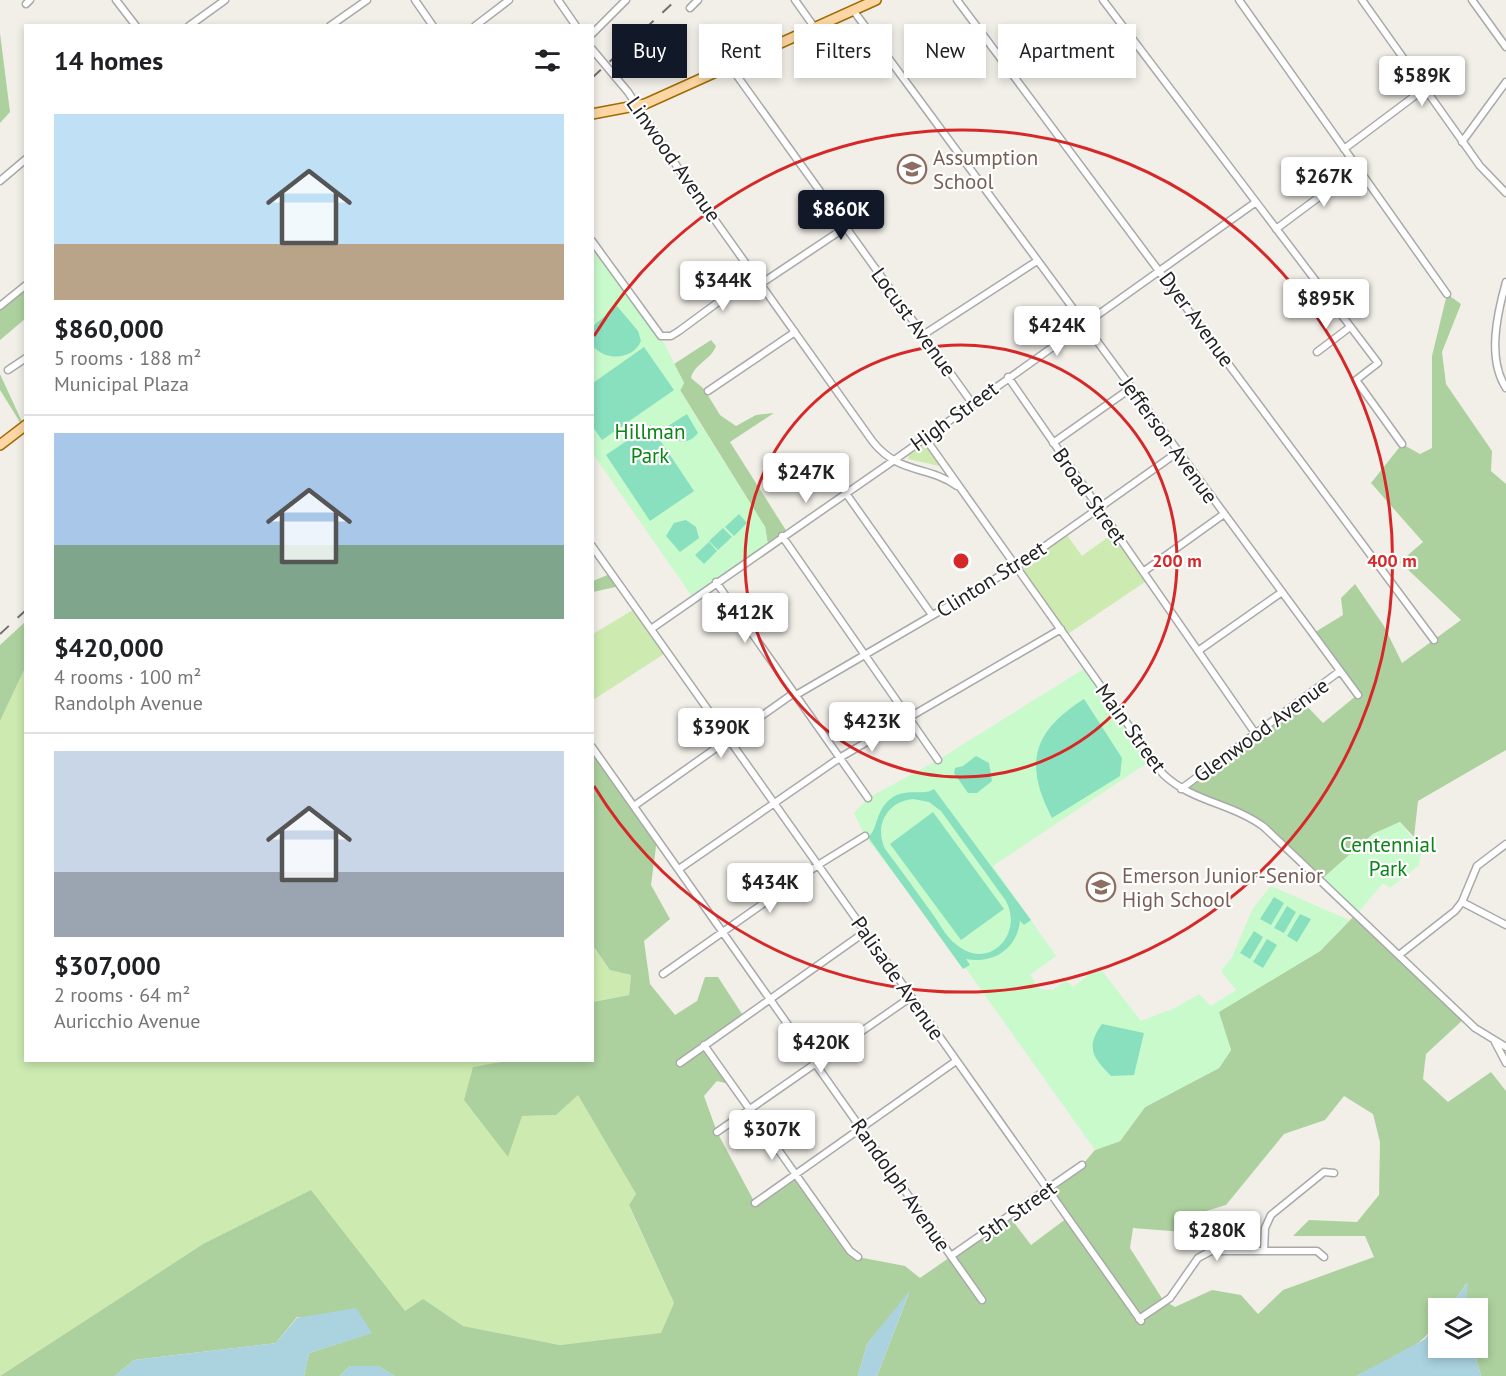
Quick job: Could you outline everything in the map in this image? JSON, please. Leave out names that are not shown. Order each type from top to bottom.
[{"type":"main road","points":[[823,24],[876,0]]},
{"type":"main road","points":[[594,114],[636,107],[702,78]]},
{"type":"main road","points":[[0,445],[24,427]]},
{"type":"street","points":[[116,0],[134,24]]},
{"type":"street","points":[[192,24],[225,0]]},
{"type":"street","points":[[333,24],[366,0]]},
{"type":"street","points":[[415,0],[432,24]]},
{"type":"street","points":[[478,24],[509,0]]},
{"type":"street","points":[[558,0],[575,24]]},
{"type":"street","points":[[594,32],[626,0]]},
{"type":"street","points":[[690,8],[698,0]]},
{"type":"street","points":[[795,0],[812,24]]},
{"type":"street","name":"Dyer Avenue","points":[[957,0],[1160,268],[1434,640]]},
{"type":"street","points":[[1103,0],[1378,363],[1356,380],[1402,444]]},
{"type":"street","points":[[1239,0],[1447,294]]},
{"type":"street","points":[[1362,0],[1462,142],[1480,166],[1506,193]]},
{"type":"street","points":[[1472,0],[1506,47]]},
{"type":"street","name":"Jefferson Avenue","points":[[853,10],[1358,695]]},
{"type":"street","name":"Linwood Avenue","points":[[594,51],[628,92],[636,107],[868,436],[893,461],[950,481],[970,499]]},
{"type":"street","name":"Locust Avenue","points":[[739,78],[972,403]]},
{"type":"street","points":[[1462,142],[1506,82]]},
{"type":"street","points":[[1344,148],[1424,89]]},
{"type":"street","points":[[0,181],[24,161]]},
{"type":"street","points":[[1276,229],[1358,168]]},
{"type":"street","name":"High Street","points":[[651,629],[845,492],[893,461],[1160,268],[1256,202]]},
{"type":"street","points":[[762,283],[846,227]]},
{"type":"street","points":[[594,245],[657,333],[666,337],[679,331],[755,275]]},
{"type":"street","points":[[923,335],[1037,261]]},
{"type":"street","points":[[1506,282],[1495,347],[1498,372],[1506,388]]},
{"type":"street","points":[[0,306],[24,287]]},
{"type":"street","points":[[1317,352],[1350,327]]},
{"type":"street","points":[[708,391],[795,332]]},
{"type":"street","points":[[8,370],[24,359]]},
{"type":"street","name":"Broad Street","points":[[1008,377],[1255,733]]},
{"type":"street","points":[[1053,443],[1131,388]]},
{"type":"street","name":"Main Street","points":[[925,438],[1156,765],[1181,789],[1204,800],[1243,813],[1264,827],[1475,1028],[1506,1047]]},
{"type":"street","name":"Clinton Street","points":[[634,806],[795,694],[1017,566],[1178,452]]},
{"type":"street","points":[[845,492],[932,615]]},
{"type":"street","points":[[1143,572],[1224,514]]},
{"type":"street","points":[[782,536],[938,760]]},
{"type":"street","name":"Palisade Avenue","points":[[594,549],[1140,1320],[1170,1298],[1193,1264],[1204,1254],[1218,1250],[1264,1251]]},
{"type":"street","points":[[716,582],[868,798]]},
{"type":"street","points":[[1198,651],[1282,592]]},
{"type":"street","points":[[679,870],[841,758],[1061,629]]},
{"type":"street","name":"Glenwood Avenue","points":[[1181,789],[1340,671]]},
{"type":"street","name":"Randolph Avenue","points":[[594,750],[982,1300]]},
{"type":"street","points":[[663,974],[818,865],[865,836]]},
{"type":"street","points":[[1399,955],[1455,911],[1462,902],[1477,866],[1506,843]]},
{"type":"street","points":[[1462,902],[1506,925]]},
{"type":"street","points":[[680,1063],[865,932]]},
{"type":"street","points":[[717,1132],[911,997]]},
{"type":"street","points":[[1494,1041],[1506,1063]]},
{"type":"street","points":[[704,1046],[850,1251],[858,1257]]},
{"type":"street","points":[[755,1203],[956,1061]]},
{"type":"street","name":"5th Street","points":[[951,1256],[1082,1165]]},
{"type":"street","points":[[1324,1257],[1317,1251],[1264,1251],[1265,1228],[1271,1215],[1324,1172],[1334,1173]]},
{"type":"green space","points":[[0,33],[10,112],[0,123]]},
{"type":"green space","name":"Hillman Park","points":[[594,246],[661,337],[684,383],[680,391],[765,527],[768,545],[693,598],[594,455]]},
{"type":"green space","points":[[24,286],[24,320],[0,340],[0,306]]},
{"type":"green space","points":[[1447,294],[1461,304],[1442,352],[1446,384],[1492,451],[1491,471],[1506,484],[1506,750],[1418,801],[1414,837],[1400,822],[1373,834],[1321,880],[1264,827],[1181,789],[1301,700],[1323,723],[1357,695],[1312,634],[1343,615],[1341,598],[1355,584],[1384,626],[1402,663],[1461,620],[1400,562],[1423,542],[1371,483],[1402,444],[1420,454],[1432,448],[1432,356]]},
{"type":"green space","points":[[617,306],[638,331],[641,341],[632,352],[625,355],[604,354],[594,347],[594,325]]},
{"type":"green space","points":[[711,340],[716,346],[714,351],[695,369],[691,378],[704,389],[720,415],[736,426],[756,415],[774,413],[730,442],[787,532],[768,545],[765,527],[680,390],[684,383],[674,364]]},
{"type":"green space","points":[[644,347],[674,390],[602,440],[594,428],[594,382]]},
{"type":"green space","points":[[0,374],[24,426],[23,427],[0,390]]},
{"type":"green space","points":[[687,414],[698,433],[689,440],[680,441],[672,436],[668,426]]},
{"type":"green space","points":[[650,425],[694,491],[650,521],[606,455]]},
{"type":"green space","points":[[926,444],[941,464],[939,466],[908,459],[909,455]]},
{"type":"green space","points":[[739,514],[747,523],[734,536],[725,527]]},
{"type":"green space","points":[[686,520],[696,527],[699,538],[680,552],[666,536],[674,523]]},
{"type":"green space","points":[[723,528],[732,537],[718,550],[709,541]]},
{"type":"green space","points":[[1065,532],[1082,556],[1115,532],[1148,580],[1065,636],[1017,566]]},
{"type":"green space","points":[[709,542],[717,551],[704,564],[695,555]]},
{"type":"green space","points":[[612,573],[620,586],[594,592],[594,581]]},
{"type":"green space","points":[[636,608],[667,652],[594,699],[594,633]]},
{"type":"green space","points":[[24,623],[24,670],[0,721],[0,645]]},
{"type":"green space","points":[[1087,667],[1156,765],[1147,763],[993,866],[1056,956],[1030,975],[1040,989],[1053,990],[1066,980],[1073,987],[1099,967],[1141,1021],[1175,1008],[1199,994],[1211,1006],[1236,990],[1221,971],[1232,957],[1253,908],[1271,886],[1349,920],[1320,951],[1219,1012],[1231,1050],[1219,1068],[1145,1107],[1120,1141],[1095,1150],[967,970],[865,836],[854,813],[868,798],[938,760]]},
{"type":"green space","points":[[24,670],[24,1062],[506,1062],[473,1067],[522,1116],[556,1115],[578,1094],[636,1194],[629,1206],[674,1303],[661,1334],[560,1345],[463,1326],[423,1300],[405,1311],[203,1244],[0,1376],[0,721]]},
{"type":"green space","points":[[1084,699],[1122,758],[1120,776],[1052,818],[1038,781],[1036,765],[1038,751],[1053,724]]},
{"type":"green space","points":[[594,748],[657,839],[651,885],[670,919],[644,941],[650,984],[675,1015],[697,1001],[705,977],[718,977],[744,1017],[705,1045],[733,1085],[717,1081],[704,1096],[717,1132],[755,1203],[796,1175],[858,1257],[905,1266],[920,1278],[1009,1216],[1031,1245],[1067,1218],[1047,1189],[1082,1165],[1095,1150],[1120,1141],[1145,1107],[1219,1068],[1231,1050],[1218,1012],[1320,951],[1356,914],[1465,1018],[1426,1054],[1423,1079],[1448,1102],[1491,1072],[1506,1091],[1506,1376],[1481,1376],[1476,1358],[1488,1358],[1488,1298],[1466,1298],[1467,1283],[1456,1298],[1428,1298],[1428,1333],[1419,1342],[1394,1358],[1356,1376],[877,1376],[909,1293],[867,1344],[858,1376],[395,1376],[378,1366],[350,1366],[340,1376],[304,1376],[309,1353],[371,1333],[297,1317],[276,1343],[134,1360],[115,1376],[0,1376],[203,1244],[311,1190],[405,1311],[423,1299],[463,1326],[560,1345],[661,1333],[674,1303],[629,1205],[636,1194],[578,1095],[556,1115],[522,1116],[508,1157],[464,1100],[473,1067],[502,1062],[594,1062],[594,1002],[629,995],[631,975],[610,970],[594,947]],"holes":[[[1344,1096],[1373,1114],[1380,1142],[1379,1195],[1357,1222],[1309,1220],[1293,1236],[1365,1236],[1374,1257],[1283,1290],[1258,1314],[1241,1295],[1212,1290],[1175,1307],[1163,1300],[1130,1248],[1133,1228],[1183,1232],[1193,1215],[1226,1205],[1284,1134],[1325,1120]]]},
{"type":"green space","points":[[976,756],[989,763],[992,781],[977,793],[968,793],[954,773],[955,768],[963,766]]},
{"type":"green space","points":[[934,789],[1031,920],[1024,925],[1020,921],[1018,931],[1009,947],[994,957],[966,959],[970,965],[963,969],[868,837],[883,808],[893,797],[904,793]],"holes":[[[913,799],[929,802],[941,811],[1006,901],[1010,914],[1007,937],[991,951],[980,954],[969,952],[953,942],[885,849],[881,832],[882,824],[890,810],[896,804]]]},
{"type":"green space","points":[[933,812],[1004,909],[961,940],[890,844]]},
{"type":"green space","name":"Centennial Park","points":[[1400,822],[1422,851],[1418,866],[1390,888],[1383,883],[1357,914],[1321,880],[1373,834]]},
{"type":"green space","points":[[1274,897],[1284,903],[1271,925],[1260,919]]},
{"type":"green space","points":[[1287,906],[1296,912],[1284,933],[1274,928]]},
{"type":"green space","points":[[1300,914],[1311,919],[1297,942],[1287,936]]},
{"type":"green space","points":[[1254,931],[1263,937],[1250,959],[1240,953]]},
{"type":"green space","points":[[1267,939],[1277,945],[1263,968],[1253,962]]},
{"type":"green space","points":[[594,949],[610,969],[631,975],[629,995],[594,1002]]},
{"type":"green space","points":[[1102,1024],[1144,1033],[1134,1075],[1111,1076],[1096,1058],[1093,1052],[1094,1040]]},
{"type":"water","points":[[1468,1282],[1466,1298],[1456,1298]]},
{"type":"water","points":[[910,1290],[877,1376],[858,1376],[867,1344]]},
{"type":"water","points":[[356,1308],[372,1333],[309,1353],[304,1376],[115,1376],[134,1360],[276,1343],[297,1318]]},
{"type":"water","points":[[1428,1335],[1428,1358],[1476,1358],[1481,1376],[1356,1376],[1425,1339]]},
{"type":"water","points":[[350,1366],[378,1366],[395,1376],[340,1376]]},
{"type":"railway","points":[[594,76],[676,0]]},
{"type":"railway","points":[[0,634],[24,612]]},
{"type":"place","name":"Assumption School","points":[[912,169]]},
{"type":"place","name":"Emerson Junior-Senior High School","points":[[1101,887]]}]
